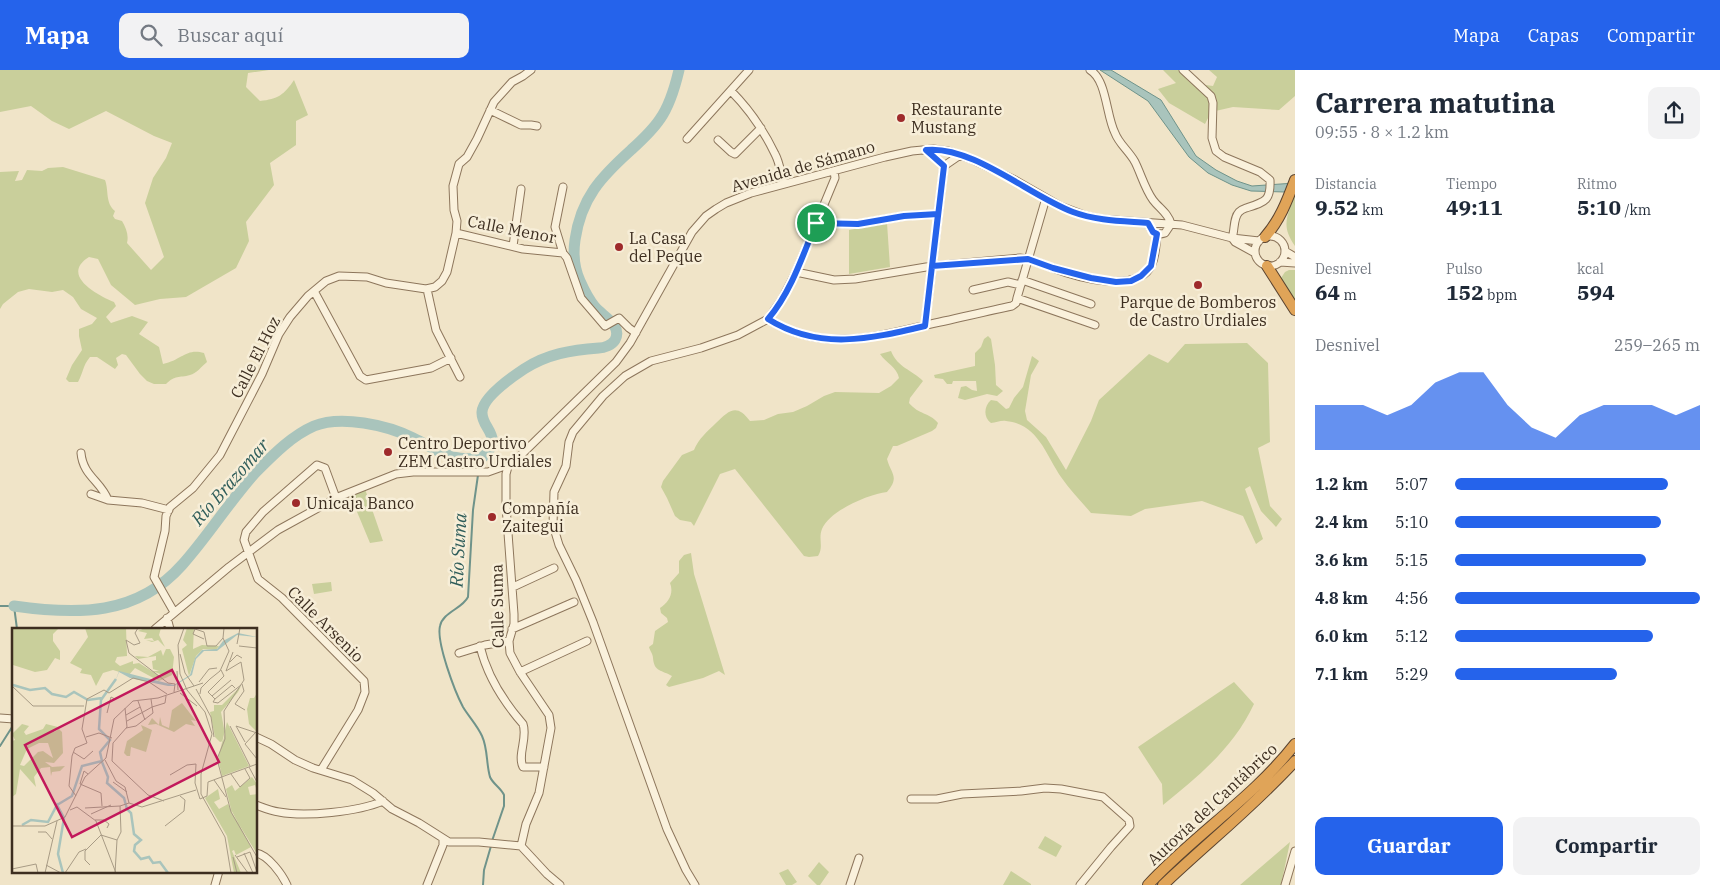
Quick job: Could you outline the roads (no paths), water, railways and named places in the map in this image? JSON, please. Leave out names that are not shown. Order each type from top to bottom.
[{"type":"highway","points":[[1262,239],[1277,224],[1295,180]]},
{"type":"highway","points":[[1267,266],[1295,310]]},
{"type":"highway","points":[[1293,753],[1295,735]]},
{"type":"highway","name":"Autovía del Cantábrico","points":[[1148,885],[1293,753]]},
{"type":"highway","name":"Autovía del Cantábrico","points":[[1164,885],[1192,857],[1247,810],[1293,753]]},
{"type":"street","points":[[460,377],[436,330],[427,289],[435,287],[442,281],[456,233],[457,221],[454,210],[453,186],[459,164],[467,157],[494,102],[512,82],[530,70]]},
{"type":"street","points":[[687,139],[749,70]]},
{"type":"street","points":[[1090,70],[1094,72],[1101,84],[1111,125],[1116,136],[1129,153],[1152,198],[1168,215],[1171,224],[1165,233],[1157,234],[1153,232],[1148,223]]},
{"type":"street","points":[[1182,70],[1210,96],[1213,103],[1212,138],[1216,151],[1224,157],[1260,172],[1270,180],[1271,194],[1267,199],[1262,203],[1240,210],[1234,222],[1235,230],[1232,238]]},
{"type":"street","points":[[730,91],[742,102],[760,128],[776,156],[784,184]]},
{"type":"street","points":[[490,110],[521,125],[531,124],[537,126]]},
{"type":"street","points":[[718,140],[736,154],[760,128]]},
{"type":"street","name":"Avenida de Sámano","points":[[336,498],[396,474],[413,472],[488,472],[509,463],[532,445],[616,362],[636,333],[692,232],[706,216],[726,203],[738,198],[834,170],[894,155],[933,149],[960,155],[1013,179],[1072,212],[1100,220],[1171,224],[1232,238],[1262,239]]},
{"type":"street","points":[[926,150],[944,166]]},
{"type":"street","points":[[925,326],[944,166],[960,155]]},
{"type":"street","points":[[695,885],[667,829],[585,600],[559,545],[553,525],[552,499],[556,484],[566,466],[569,442],[573,432],[603,396],[625,376],[652,361],[701,348],[738,335],[768,319],[782,299],[796,272],[835,178],[834,170]]},
{"type":"street","points":[[563,253],[555,227],[564,187]]},
{"type":"street","points":[[513,246],[521,189]]},
{"type":"street","points":[[768,319],[775,324],[804,335],[825,340],[845,340],[885,335],[1012,306],[1018,298],[1046,198]]},
{"type":"street","points":[[816,223],[858,224],[904,216],[938,214]]},
{"type":"street","name":"Calle Menor","points":[[456,233],[513,246],[563,253],[567,258],[581,298],[605,326],[619,318],[636,333]]},
{"type":"street","points":[[796,272],[834,280],[855,279],[932,266],[1028,259],[1091,278],[1116,282],[1131,281],[1141,276],[1151,266],[1157,234]]},
{"type":"street","points":[[1295,257],[1285,251],[1280,240],[1272,237],[1262,239],[1255,249],[1259,262],[1267,266],[1280,262],[1295,263]]},
{"type":"street","name":"Avenida de Sámano","points":[[1232,238],[1235,242],[1255,253]]},
{"type":"street","points":[[1280,262],[1285,251]]},
{"type":"street","name":"Calle El Hoz","points":[[169,510],[175,502],[193,488],[220,455],[262,374],[279,334],[290,317],[326,280],[340,276],[367,277],[386,283],[427,289]]},
{"type":"street","points":[[973,290],[1008,282],[1022,283],[1091,304]]},
{"type":"street","points":[[314,291],[363,379],[431,368],[451,358]]},
{"type":"street","points":[[1018,298],[1095,325]]},
{"type":"street","points":[[81,453],[86,469],[105,492],[108,500]]},
{"type":"street","name":"Calle Suma","points":[[509,463],[506,474],[506,506],[514,614],[509,641],[510,653],[520,672],[549,715],[551,728],[539,793],[526,824],[521,846]]},
{"type":"street","points":[[156,628],[278,530],[336,498],[325,468],[317,466],[263,512],[246,532],[244,540],[248,553]]},
{"type":"street","points":[[91,494],[108,500],[142,503],[169,510],[166,516],[166,531],[154,570],[154,576],[174,612]]},
{"type":"street","name":"Calle Arsenio","points":[[248,553],[258,579],[282,598],[364,681],[366,692],[358,710],[321,770]]},
{"type":"street","points":[[513,587],[554,568]]},
{"type":"street","points":[[512,629],[574,602]]},
{"type":"street","points":[[167,618],[170,628]]},
{"type":"street","points":[[460,652],[509,641]]},
{"type":"street","points":[[520,672],[587,641]]},
{"type":"street","points":[[480,646],[484,663],[496,686],[523,724],[525,730],[521,761],[523,767],[544,767]]},
{"type":"street","points":[[258,738],[295,760],[352,780],[392,809],[419,823],[443,840],[449,842],[521,846],[560,885]]},
{"type":"street","points":[[911,799],[937,799],[962,794],[1045,788],[1103,797],[1129,820],[1130,826],[1080,885]]},
{"type":"street","points":[[258,806],[279,812],[305,813],[359,809],[383,801]]},
{"type":"street","points":[[427,885],[443,840]]},
{"type":"street","points":[[1285,885],[1295,851]]},
{"type":"street","points":[[258,853],[262,854],[287,885]]},
{"type":"street","points":[[850,885],[859,858]]},
{"type":"street","points":[[215,885],[219,872]]},
{"type":"water","points":[[1100,70],[1111,70],[1161,100],[1196,156],[1216,170],[1237,181],[1252,186],[1295,183],[1285,192],[1251,191],[1232,185],[1208,173],[1189,157],[1148,101]]},
{"type":"waterway","name":"Río Brazomar","points":[[14,606],[60,611],[83,610],[105,608],[126,603],[146,594],[164,582],[182,565],[255,473],[290,441],[314,426],[337,421],[364,423],[402,433],[446,455],[463,459],[483,457],[492,444],[492,438],[482,412],[487,400],[499,388],[524,369],[550,356],[603,347],[614,342],[617,335],[614,325],[593,304],[578,276],[574,250],[578,225],[587,200],[594,189],[610,170],[654,128],[664,114],[679,70]]},
{"type":"waterway","name":"Río Suma","points":[[479,470],[482,457]]},
{"type":"waterway","name":"Río Suma","points":[[478,475],[473,510],[468,597],[462,605],[445,617],[440,626],[440,633],[443,655],[455,690],[463,707],[482,736],[490,777],[504,795],[504,806],[492,841]]},
{"type":"waterway","points":[[0,606],[14,606],[17,628]]},
{"type":"waterway","points":[[0,746],[12,727]]},
{"type":"waterway","name":"Río Suma","points":[[483,885],[484,870],[491,846]]},
{"type":"place","name":"Restaurante Mustang","points":[[901,118]]},
{"type":"place","name":"La Casa del Peque","points":[[619,247]]},
{"type":"place","name":"Parque de Bomberos de Castro Urdiales","points":[[1198,285]]},
{"type":"place","name":"Centro Deportivo ZEM Castro Urdiales","points":[[388,452]]},
{"type":"place","name":"Unicaja Banco","points":[[296,503]]},
{"type":"place","name":"Compañía Zaitegui","points":[[492,517]]}]
